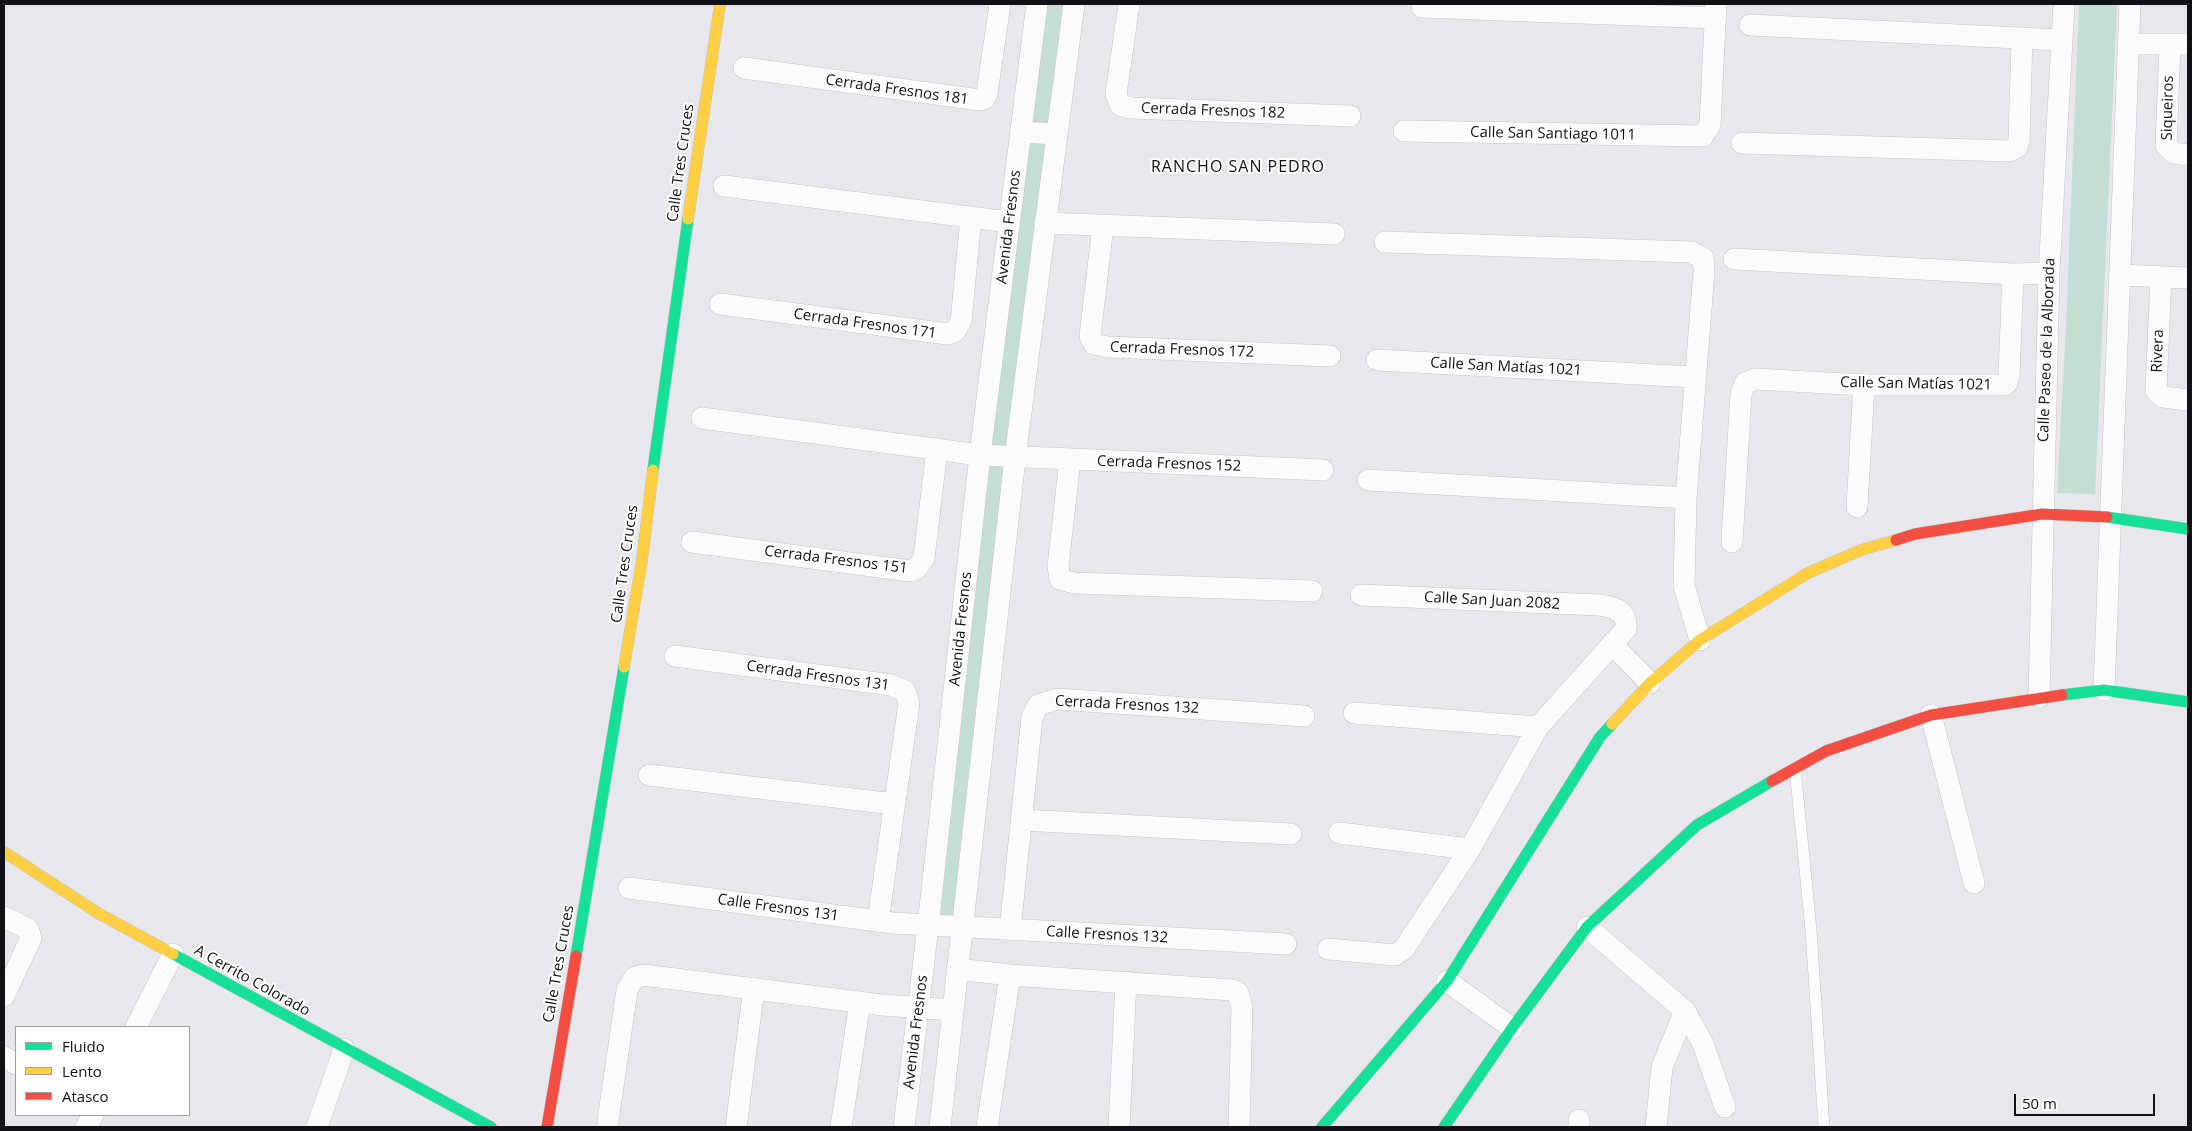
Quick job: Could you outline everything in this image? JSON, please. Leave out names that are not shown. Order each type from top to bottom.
[{"type":"main road","name":"Calle Tres Cruces","points":[[546,1127],[642,560],[667,363],[720,4]]},
{"type":"main road","points":[[1322,1127],[1447,981],[1600,737],[1650,683],[1700,640],[1808,573],[1861,550],[1915,534],[2042,514],[2111,517],[2188,529]]},
{"type":"main road","points":[[1444,1127],[1512,1028],[1587,927],[1697,825],[1795,767],[1826,751],[1931,715],[2039,697],[2104,690],[2188,702]]},
{"type":"main road","name":"A Cerrito Colorado","points":[[4,852],[98,913],[491,1127]]},
{"type":"street","name":"Cerrada Fresnos 181","points":[[744,68],[980,100],[985,98],[988,93],[1000,4]]},
{"type":"street","name":"Avenida Fresnos","points":[[904,1127],[980,455],[1037,4]]},
{"type":"street","points":[[940,1127],[1014,458],[1074,4]]},
{"type":"street","name":"Cerrada Fresnos 182","points":[[1128,4],[1116,94],[1120,105],[1130,108],[1350,116]]},
{"type":"street","name":"Calle Paseo de la Alborada","points":[[2039,697],[2049,273],[2064,4]]},
{"type":"street","points":[[2104,690],[2130,4]]},
{"type":"street","points":[[1422,7],[1477,6],[1716,11]]},
{"type":"street","name":"Calle San Santiago 1011","points":[[1404,131],[1703,136],[1710,125],[1716,11]]},
{"type":"street","points":[[1750,25],[2061,40]]},
{"type":"street","points":[[1742,143],[2000,151],[2017,147],[2020,133],[2022,38]]},
{"type":"street","name":"Siqueiros","points":[[2128,44],[2179,44],[2166,146],[2169,151],[2188,155]]},
{"type":"street","points":[[1021,132],[1057,134]]},
{"type":"street","points":[[724,186],[1009,222]]},
{"type":"street","name":"Cerrada Fresnos 171","points":[[720,304],[948,334],[954,331],[960,321],[971,218]]},
{"type":"street","points":[[1045,223],[1334,234]]},
{"type":"street","name":"Cerrada Fresnos 172","points":[[1103,226],[1090,336],[1094,344],[1108,347],[1330,356]]},
{"type":"street","points":[[1385,242],[1697,253],[1703,258],[1686,498],[1684,586],[1700,640]]},
{"type":"street","points":[[1734,258],[2013,274],[2049,273]]},
{"type":"street","name":"Calle San Matías 1021","points":[[1732,542],[1741,394],[1745,383],[1755,379],[1864,385],[1997,386],[2007,383],[2009,375],[2013,274]]},
{"type":"street","points":[[2120,275],[2188,278]]},
{"type":"street","name":"Rivera","points":[[2161,277],[2156,391],[2163,397],[2188,400]]},
{"type":"street","name":"Calle San Matías 1021","points":[[1377,360],[1694,376]]},
{"type":"street","points":[[1857,507],[1864,385]]},
{"type":"street","points":[[702,418],[1014,458]]},
{"type":"street","name":"Cerrada Fresnos 151","points":[[692,542],[910,571],[917,568],[924,558],[937,449]]},
{"type":"street","name":"Cerrada Fresnos 152","points":[[1014,458],[1323,470]]},
{"type":"street","points":[[1070,460],[1058,566],[1060,579],[1074,583],[1312,591]]},
{"type":"street","points":[[1368,480],[1686,498]]},
{"type":"street","name":"Calle San Juan 2082","points":[[1361,594],[1611,607],[1622,613],[1626,621],[1626,629],[1612,644]]},
{"type":"street","points":[[1328,949],[1389,955],[1404,950],[1470,848],[1538,727],[1612,644],[1650,683]]},
{"type":"street","name":"Cerrada Fresnos 131","points":[[675,656],[892,685],[905,691],[909,703],[878,921]]},
{"type":"street","name":"Cerrada Fresnos 132","points":[[1010,930],[1032,717],[1038,705],[1048,700],[1304,716]]},
{"type":"street","points":[[1354,713],[1538,727]]},
{"type":"street","points":[[1931,715],[1974,883]]},
{"type":"street","points":[[649,775],[894,804]]},
{"type":"street","points":[[1022,820],[1291,834]]},
{"type":"street","points":[[1339,834],[1470,848]]},
{"type":"street","name":"Calle Fresnos 131","points":[[628,888],[928,926]]},
{"type":"street","points":[[4,917],[28,929],[31,938],[4,996]]},
{"type":"street","name":"Calle Fresnos 132","points":[[928,926],[1286,944]]},
{"type":"street","points":[[1587,927],[1685,1011],[1703,1044],[1725,1107]]},
{"type":"street","points":[[137,1026],[173,954]]},
{"type":"street","points":[[957,968],[1010,975],[1225,988],[1238,994],[1242,1006],[1238,1126]]},
{"type":"street","points":[[608,1121],[627,990],[634,978],[650,974],[860,1002],[953,1010]]},
{"type":"street","points":[[987,1127],[1010,975]]},
{"type":"street","points":[[1447,981],[1512,1028]]},
{"type":"street","points":[[1119,1127],[1126,982]]},
{"type":"street","points":[[736,1127],[754,988]]},
{"type":"street","points":[[841,1127],[860,1002]]},
{"type":"street","points":[[1656,1127],[1662,1067],[1685,1011]]},
{"type":"street","points":[[317,1127],[344,1048]]},
{"type":"street","points":[[4,1057],[15,1063]]},
{"type":"lane","points":[[1795,767],[1811,930],[1824,1127]]},
{"type":"green space","points":[[1037,4],[1074,4],[962,928],[928,926]]},
{"type":"green space","points":[[2079,4],[2117,4],[2095,494],[2057,493]]},
{"type":"traffic: fast","points":[[653,470],[688,219]]},
{"type":"traffic: fast","points":[[2107,517],[2188,529]]},
{"type":"traffic: fast","points":[[576,956],[624,667]]},
{"type":"traffic: fast","points":[[2062,695],[2104,690],[2188,702]]},
{"type":"traffic: fast","points":[[1322,1127],[1447,981],[1600,737],[1612,724]]},
{"type":"traffic: fast","points":[[1444,1127],[1512,1028],[1587,927],[1697,825],[1772,781]]},
{"type":"traffic: fast","points":[[173,954],[491,1127]]},
{"type":"traffic: slow","points":[[688,219],[720,4]]},
{"type":"traffic: slow","points":[[624,667],[642,560],[653,470]]},
{"type":"traffic: slow","points":[[1612,724],[1650,683],[1700,640],[1808,573],[1861,550],[1896,540]]},
{"type":"traffic: slow","points":[[4,852],[98,913],[173,954]]},
{"type":"traffic: jam","points":[[1896,540],[1915,534],[2042,514],[2107,517]]},
{"type":"traffic: jam","points":[[1772,781],[1826,751],[1931,715],[2062,695]]},
{"type":"traffic: jam","points":[[547,1127],[576,956]]},
{"type":"district","name":"RANCHO SAN PEDRO","points":[[1238,167]]}]
